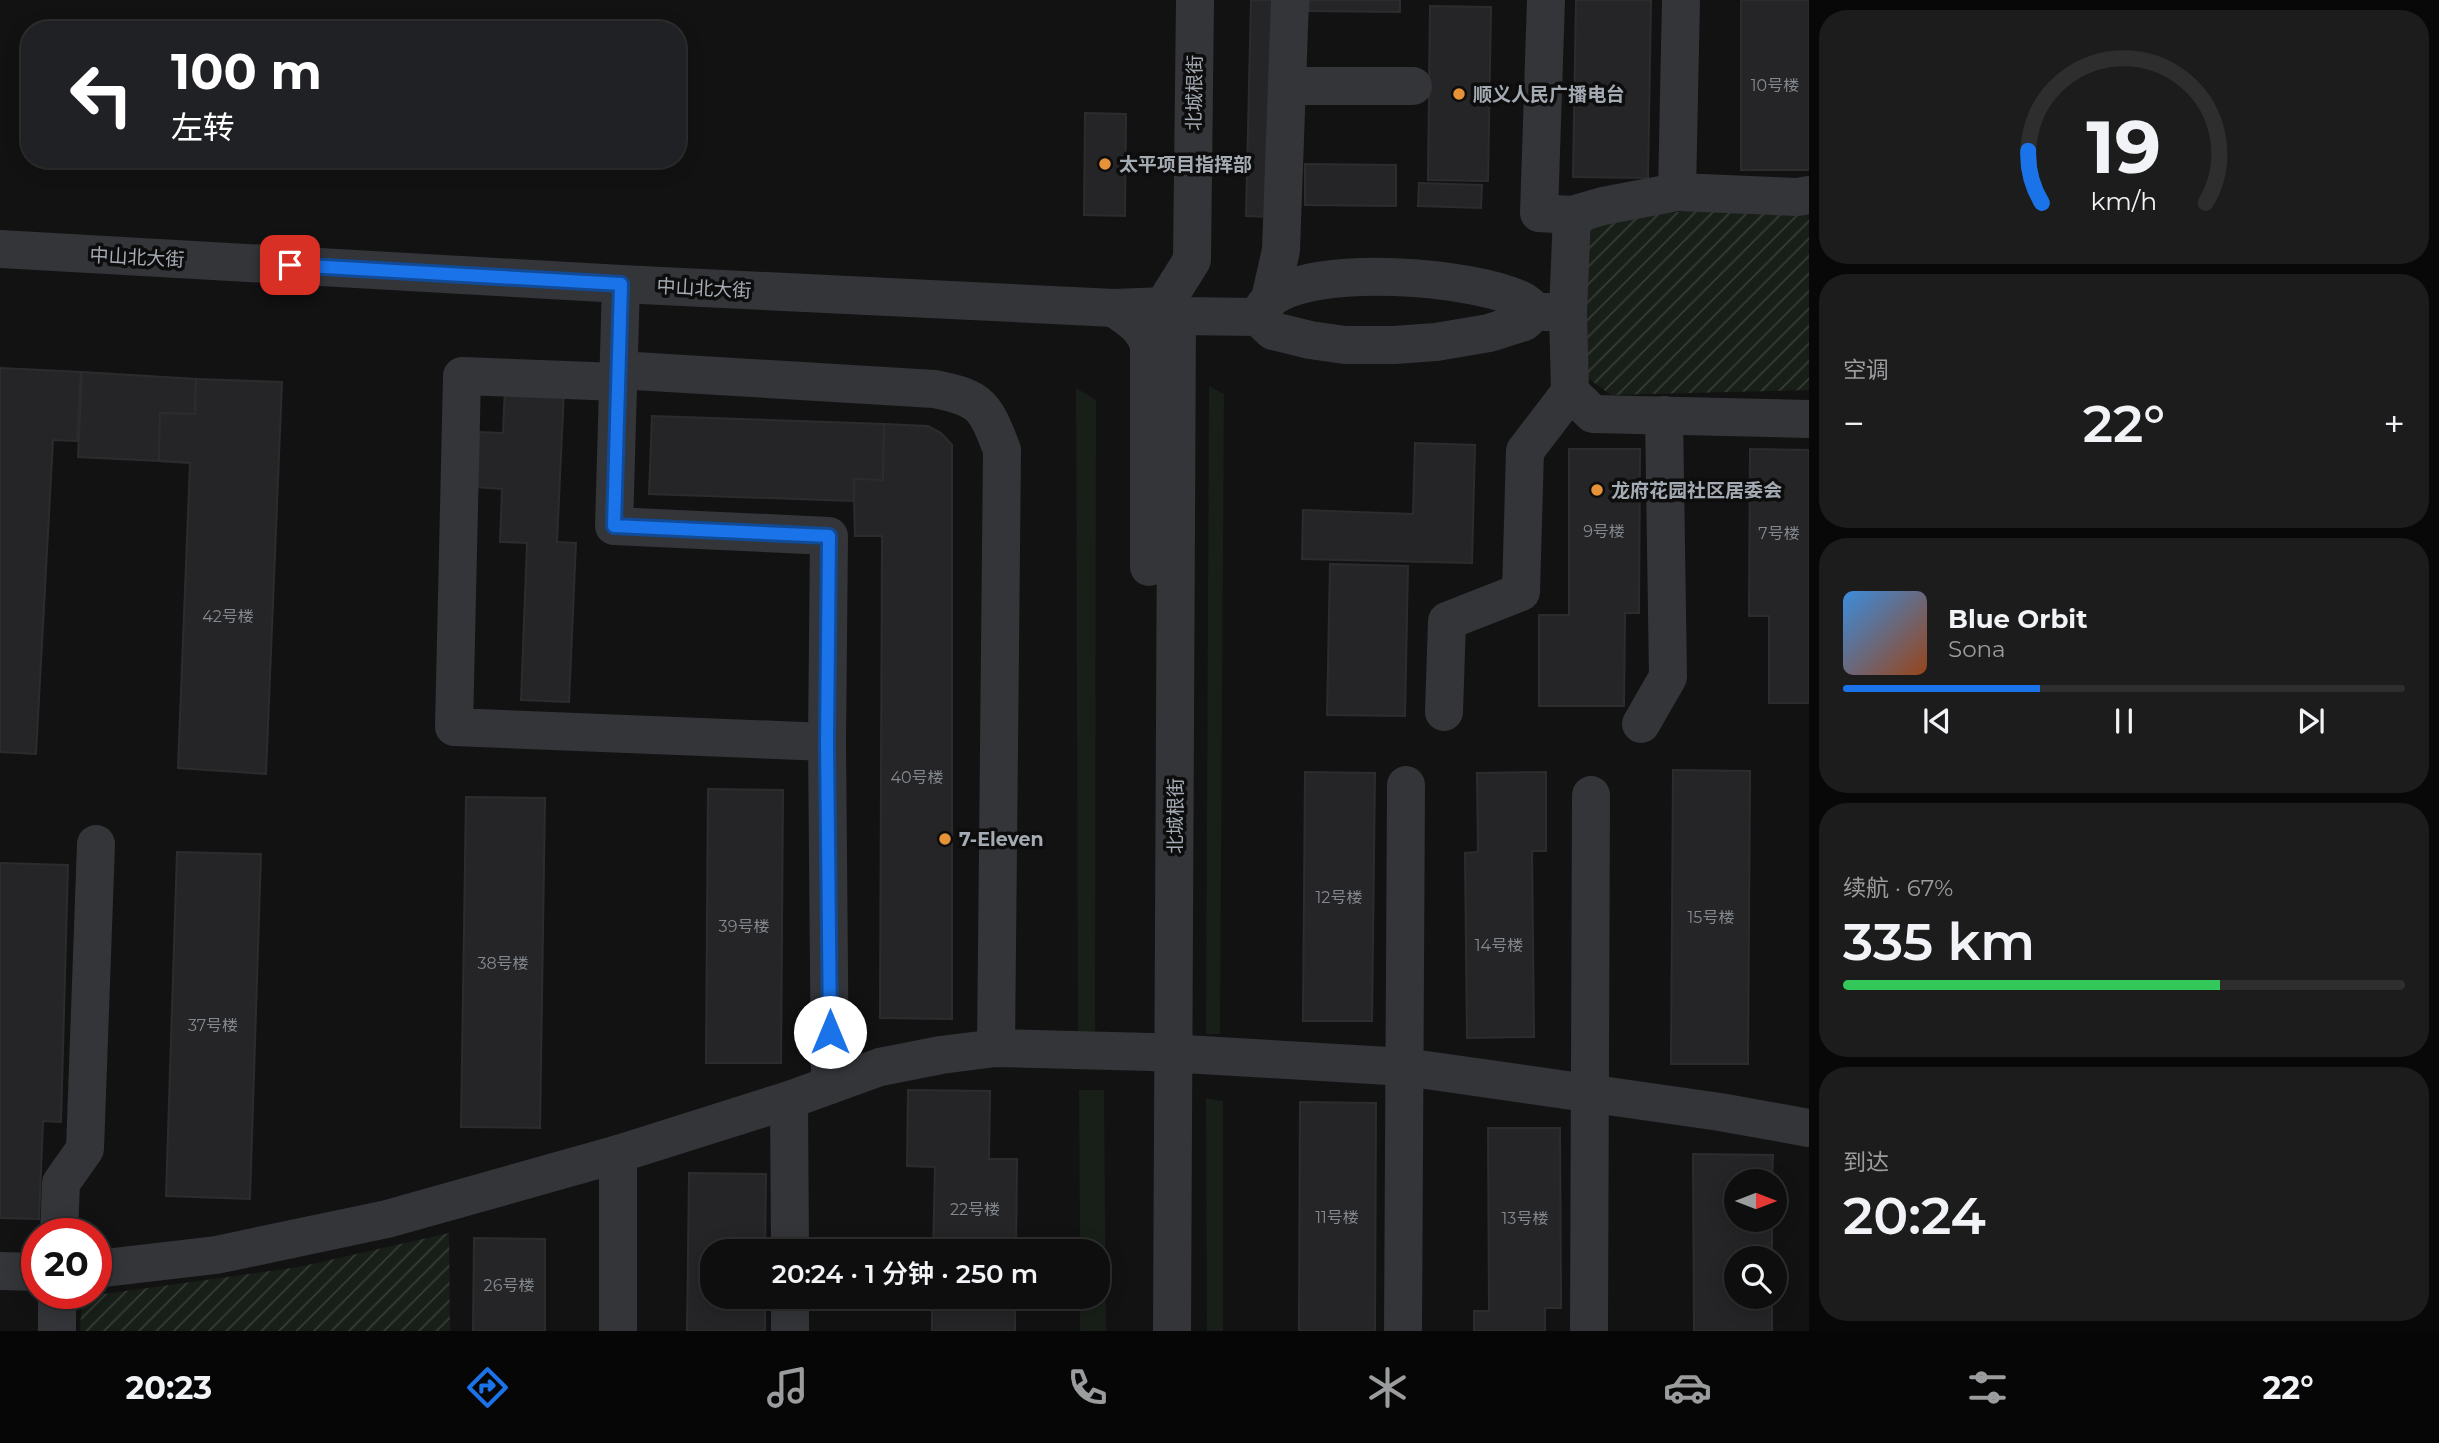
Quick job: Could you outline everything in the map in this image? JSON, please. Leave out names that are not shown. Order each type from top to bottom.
[{"type":"street","name":"北城根街","points":[[1172,1331],[1162,1052],[1149,345],[1192,260],[1195,0]]},
{"type":"street","points":[[1290,0],[1281,250],[1264,308],[1273,331],[1345,345],[1394,345],[1436,342],[1489,333],[1552,312]]},
{"type":"street","points":[[1546,0],[1539,213],[1572,215],[1603,206],[1677,192],[1797,197],[1809,195]]},
{"type":"street","points":[[1677,192],[1681,0]]},
{"type":"street","points":[[1287,86],[1413,86]]},
{"type":"street","points":[[1572,215],[1552,312],[1570,392],[1593,414],[1809,419]]},
{"type":"street","name":"中山北大街","points":[[0,249],[621,284],[1114,308],[1137,324],[1163,319]]},
{"type":"street","points":[[1163,319],[1264,308],[1293,288],[1339,277],[1447,281],[1495,292],[1552,312]]},
{"type":"street","points":[[621,284],[614,526],[829,536],[827,742],[830,1085]]},
{"type":"street","points":[[827,742],[454,727],[462,376],[618,376],[934,389],[965,395],[989,414],[1002,450],[996,1048]]},
{"type":"street","points":[[1444,712],[1447,621],[1521,592],[1525,451],[1570,392]]},
{"type":"street","points":[[1641,723],[1668,677],[1664,415]]},
{"type":"street","points":[[1403,1331],[1406,785]]},
{"type":"street","points":[[1589,1331],[1591,795]]},
{"type":"street","points":[[60,1218],[61,1183],[85,1149],[96,844]]},
{"type":"street","points":[[112,1267],[216,1255],[387,1219],[618,1154],[789,1100],[880,1067],[996,1048],[1162,1052],[1405,1067],[1720,1112],[1809,1128]]},
{"type":"street","name":"北城根街","points":[[1149,1331],[1162,1052]]},
{"type":"street","points":[[789,1100],[790,1239]]},
{"type":"street","points":[[618,1154],[618,1331]]},
{"type":"street","points":[[0,1270],[21,1271]]},
{"type":"street","points":[[57,1309],[57,1331]]},
{"type":"street","points":[[790,1309],[790,1331]]},
{"type":"shaded area","points":[[1809,208],[1809,390],[1611,395],[1585,376],[1582,246],[1595,220],[1699,210]]},
{"type":"shaded area","points":[[1209,386],[1224,394],[1220,1034],[1206,1034]]},
{"type":"shaded area","points":[[1076,388],[1096,400],[1095,1031],[1078,1031]]},
{"type":"shaded area","points":[[1079,1090],[1104,1090],[1105,1239],[1080,1239]]},
{"type":"shaded area","points":[[1206,1098],[1223,1101],[1223,1331],[1207,1331]]},
{"type":"shaded area","points":[[449,1233],[450,1331],[80,1331],[81,1309],[112,1309],[112,1293],[299,1267]]},
{"type":"shaded area","points":[[1080,1309],[1106,1309],[1106,1331],[1080,1331]]},
{"type":"building","points":[[1251,0],[1277,0],[1273,217],[1246,216]]},
{"type":"building","points":[[1309,0],[1400,0],[1400,12],[1309,11]]},
{"type":"building","points":[[1576,0],[1651,0],[1648,178],[1573,177]]},
{"type":"building","points":[[1741,0],[1809,0],[1809,170],[1741,170]]},
{"type":"building","name":"顺义人民广播电台","points":[[1430,6],[1491,7],[1488,181],[1428,180]]},
{"type":"building","name":"太平项目指挥部","points":[[1085,113],[1126,114],[1125,216],[1084,215]]},
{"type":"building","points":[[1305,164],[1396,165],[1396,206],[1305,205]]},
{"type":"building","points":[[1419,183],[1482,185],[1481,208],[1418,206]]},
{"type":"building","points":[[0,368],[81,372],[77,441],[53,440],[36,754],[0,752]]},
{"type":"building","points":[[82,372],[196,379],[195,414],[160,413],[159,461],[78,457]]},
{"type":"building","points":[[196,379],[282,382],[266,774],[178,768],[190,463],[159,461],[160,413],[195,414]]},
{"type":"building","points":[[505,387],[564,390],[557,542],[576,543],[569,702],[521,700],[527,543],[500,542],[502,489],[477,487],[479,432],[503,433]]},
{"type":"building","points":[[652,416],[884,424],[883,480],[854,479],[854,501],[649,494]]},
{"type":"building","points":[[884,424],[928,426],[941,433],[952,445],[952,1019],[880,1018],[882,536],[855,536],[854,479],[883,480]]},
{"type":"building","points":[[1415,443],[1475,445],[1472,563],[1302,559],[1303,510],[1413,514]]},
{"type":"building","points":[[1569,449],[1640,449],[1639,613],[1625,613],[1624,706],[1539,706],[1539,615],[1569,615]]},
{"type":"building","points":[[1750,449],[1809,450],[1809,703],[1769,703],[1769,616],[1749,616]]},
{"type":"building","points":[[1330,564],[1408,566],[1405,716],[1327,715]]},
{"type":"building","points":[[1673,770],[1750,771],[1748,1064],[1671,1064]]},
{"type":"building","points":[[1305,772],[1375,773],[1372,1021],[1303,1021]]},
{"type":"building","points":[[1546,772],[1546,851],[1532,851],[1534,1037],[1467,1038],[1465,853],[1478,852],[1477,773]]},
{"type":"building","points":[[708,789],[783,790],[781,1063],[706,1063]]},
{"type":"building","points":[[466,797],[545,798],[540,1128],[461,1127]]},
{"type":"building","points":[[177,852],[261,854],[250,1199],[166,1196]]},
{"type":"building","points":[[0,863],[68,865],[61,1122],[43,1121],[39,1218],[0,1218]]},
{"type":"building","points":[[908,1090],[990,1091],[989,1159],[1017,1159],[1016,1239],[933,1239],[935,1167],[907,1166]]},
{"type":"building","points":[[1300,1102],[1376,1103],[1375,1331],[1299,1331]]},
{"type":"building","points":[[1488,1128],[1560,1128],[1561,1308],[1545,1308],[1545,1331],[1474,1331],[1474,1311],[1489,1311]]},
{"type":"building","points":[[1693,1154],[1773,1155],[1772,1169],[1724,1169],[1724,1232],[1772,1232],[1772,1246],[1724,1246],[1724,1309],[1772,1309],[1772,1331],[1694,1331]]},
{"type":"building","points":[[689,1173],[766,1174],[765,1239],[700,1239],[700,1309],[765,1309],[765,1331],[687,1331]]},
{"type":"building","points":[[474,1238],[545,1239],[545,1331],[473,1331]]},
{"type":"building","points":[[932,1309],[1015,1309],[1015,1331],[932,1331]]},
{"type":"place","name":"顺义人民广播电台","points":[[1459,94]]},
{"type":"place","name":"太平项目指挥部","points":[[1105,164]]},
{"type":"place","name":"龙府花园社区居委会","points":[[1597,490]]},
{"type":"place","name":"7-Eleven","points":[[945,839]]},
{"type":"route","points":[[290,265],[621,284],[614,526],[829,536],[827,742],[830,1032]]}]
